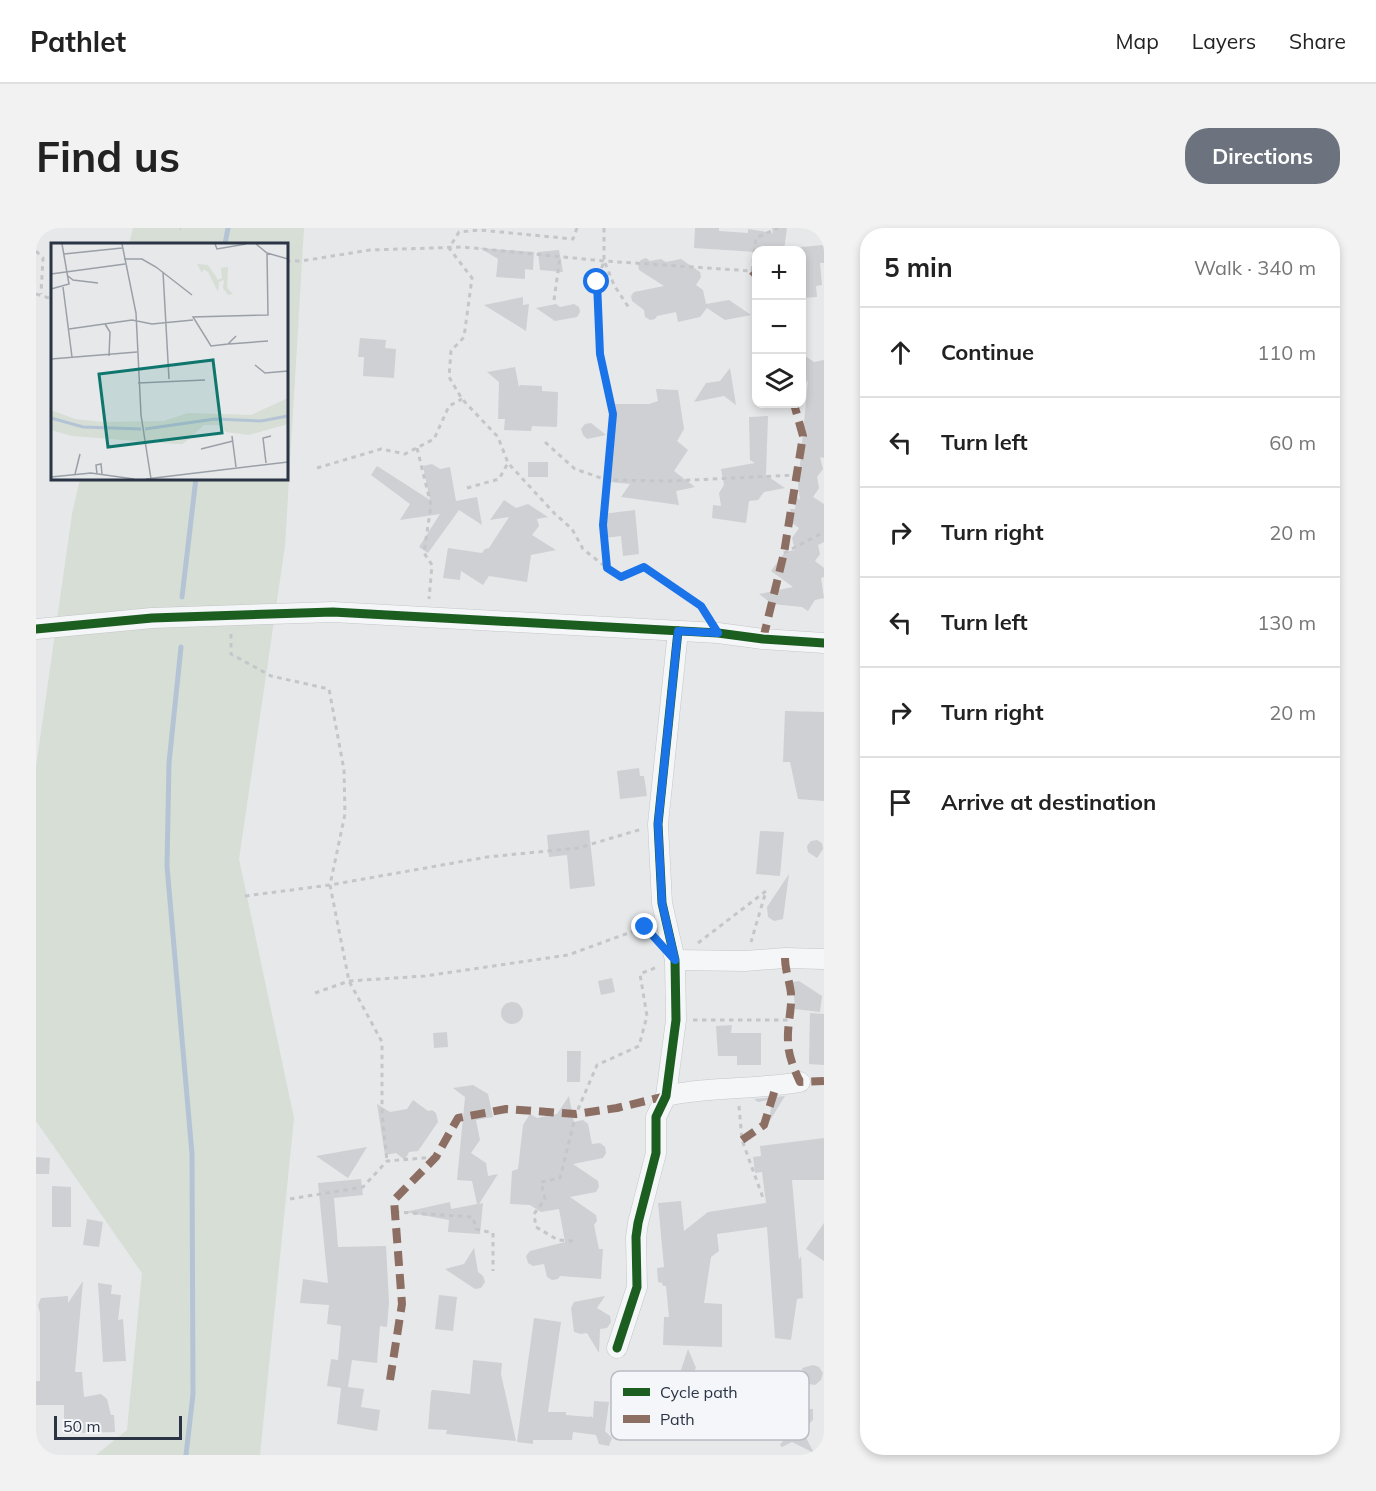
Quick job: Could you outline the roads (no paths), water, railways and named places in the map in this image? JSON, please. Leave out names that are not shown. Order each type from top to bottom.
[{"type":"street","points":[[36,629],[152,618],[333,612],[427,615],[718,633],[824,643]]},
{"type":"street","points":[[617,1348],[637,1287],[638,1223],[656,1153],[656,1118],[666,1096],[676,1020],[675,960],[662,903],[658,824],[678,631]]},
{"type":"street","points":[[675,960],[824,959]]},
{"type":"street","points":[[666,1096],[800,1082]]},
{"type":"waterway","points":[[225,243],[228,228]]},
{"type":"waterway","points":[[182,597],[196,480]]},
{"type":"waterway","points":[[181,647],[169,763],[167,866],[192,1154],[193,1394],[186,1455]]}]
